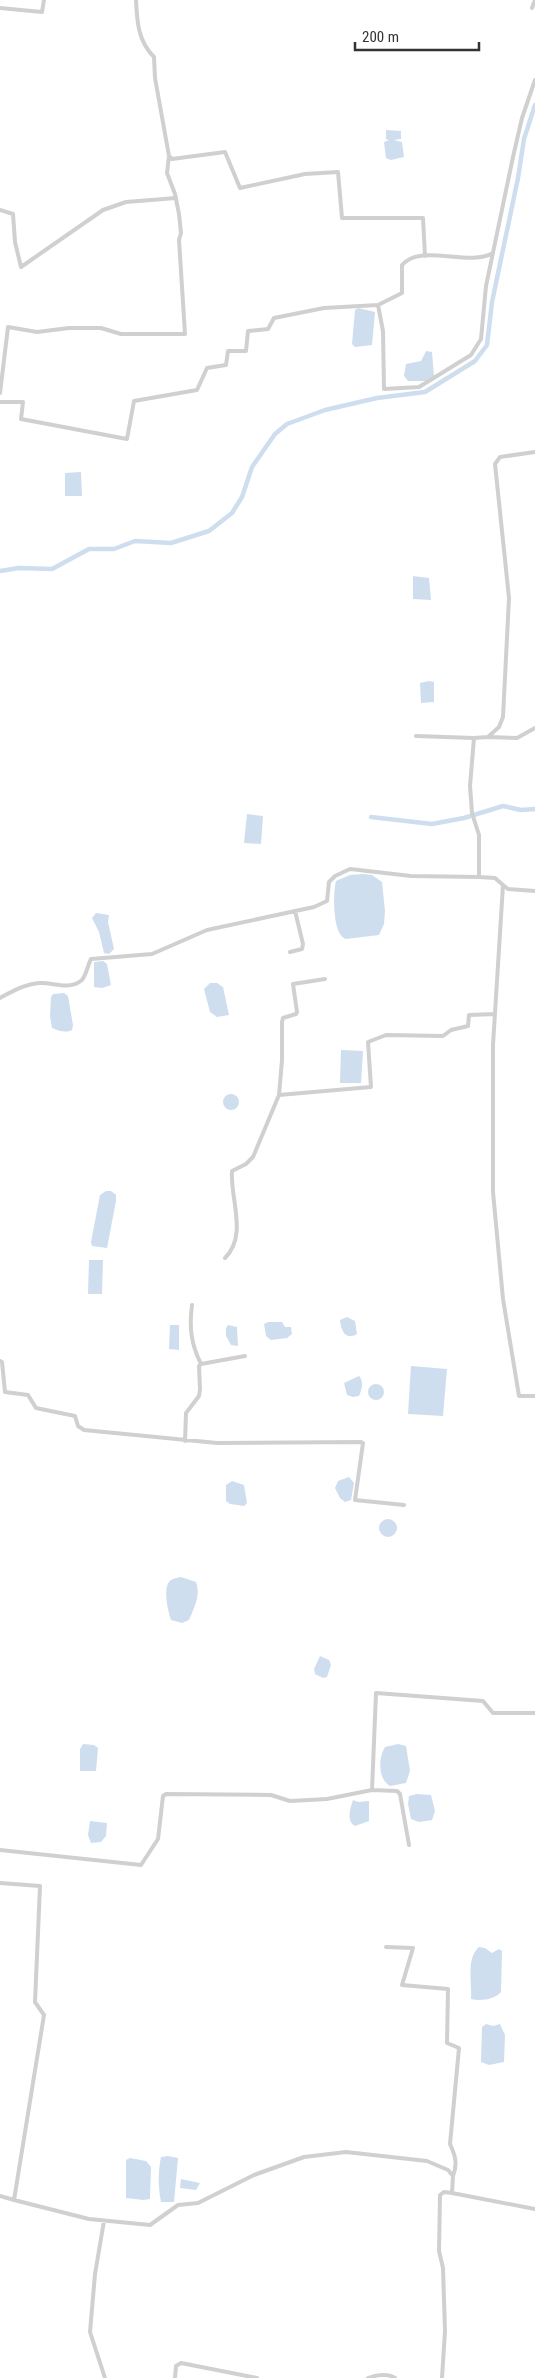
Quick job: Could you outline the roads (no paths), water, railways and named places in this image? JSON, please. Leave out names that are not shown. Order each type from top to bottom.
[{"type":"street","points":[[0,8],[42,12],[44,0]]},
{"type":"street","points":[[0,393],[8,327],[37,332],[93,328],[121,334],[185,334],[179,240],[181,233],[176,198],[167,173],[169,156],[155,78],[154,57],[144,47],[138,27],[136,0]]},
{"type":"street","points":[[532,8],[535,0]]},
{"type":"street","points":[[378,305],[383,331],[384,389],[419,387],[472,355],[481,339],[486,286],[522,118],[535,80]]},
{"type":"street","points":[[169,156],[172,159],[225,152],[240,188],[305,174],[338,172],[342,218],[423,218],[425,256]]},
{"type":"street","points":[[0,210],[13,214],[15,242],[21,267],[103,210],[126,202],[176,198]]},
{"type":"street","points":[[0,402],[23,402],[21,419],[127,439],[134,401],[197,390],[207,368],[226,365],[228,352],[246,352],[248,331],[268,330],[274,318],[316,310],[378,305],[402,293],[400,270],[407,259],[425,256],[484,258],[493,253]]},
{"type":"street","points":[[488,738],[500,727],[503,717],[509,598],[495,464],[500,457],[535,452]]},
{"type":"street","points":[[416,736],[517,738],[535,728]]},
{"type":"street","points":[[474,738],[470,786],[472,813],[480,835],[479,877]]},
{"type":"street","points":[[0,998],[22,986],[42,982],[59,986],[76,984],[83,979],[92,959],[152,954],[207,930],[314,907],[327,901],[329,882],[350,869],[411,876],[495,878],[508,889],[535,892]]},
{"type":"street","points":[[503,885],[495,1014],[493,1192],[504,1299],[519,1396],[535,1396]]},
{"type":"street","points":[[290,952],[302,948],[303,944],[295,911]]},
{"type":"street","points":[[225,1258],[233,1248],[236,1234],[237,1215],[232,1171],[233,1168],[246,1164],[253,1157],[279,1095],[282,1060],[282,1022],[284,1018],[297,1012],[293,984],[326,980]]},
{"type":"street","points":[[279,1095],[371,1087],[368,1042],[386,1035],[444,1036],[451,1030],[468,1026],[468,1015],[495,1014]]},
{"type":"street","points":[[185,1441],[186,1413],[199,1396],[199,1366],[201,1364],[189,1328],[192,1305]]},
{"type":"street","points":[[201,1364],[245,1356]]},
{"type":"street","points":[[0,1361],[2,1362],[5,1392],[28,1394],[36,1408],[75,1416],[78,1426],[84,1430],[185,1441],[260,1444],[361,1442],[363,1443],[355,1500],[404,1506]]},
{"type":"street","points":[[372,1790],[376,1693],[483,1701],[493,1713],[535,1713]]},
{"type":"street","points":[[0,1850],[141,1865],[158,1839],[163,1796],[166,1794],[271,1795],[290,1801],[327,1798],[372,1790],[397,1791],[400,1794],[409,1845]]},
{"type":"street","points":[[0,1883],[40,1886],[35,2002],[44,2015],[14,2200]]},
{"type":"street","points":[[386,1947],[413,1948],[402,1985],[448,1989],[447,2043],[459,2048],[450,2144],[456,2157],[452,2193]]},
{"type":"street","points":[[0,2196],[104,2221],[150,2225],[178,2205],[198,2203],[254,2175],[304,2157],[346,2152],[428,2161],[448,2170],[453,2176]]},
{"type":"street","points":[[442,2378],[445,2331],[443,2268],[439,2251],[440,2195],[444,2192],[452,2193],[535,2209]]},
{"type":"street","points":[[104,2221],[95,2274],[90,2332],[105,2378]]},
{"type":"street","points":[[175,2378],[176,2366],[181,2363],[257,2378]]},
{"type":"street","points":[[368,2378],[378,2375],[395,2378]]},
{"type":"water","points":[[386,130],[401,131],[401,139],[394,140],[402,142],[404,157],[391,160],[386,158],[384,142],[389,140],[386,139]]},
{"type":"water","points":[[358,308],[375,312],[372,345],[355,347],[352,344],[355,310]]},
{"type":"water","points":[[426,351],[432,352],[434,376],[426,381],[408,381],[404,376],[406,364],[421,361]]},
{"type":"water","points":[[81,472],[82,496],[65,496],[65,473]]},
{"type":"water","points":[[413,576],[429,578],[431,600],[413,599]]},
{"type":"water","points":[[434,682],[434,702],[421,703],[420,683]]},
{"type":"water","points":[[247,814],[263,816],[261,844],[244,843]]},
{"type":"water","points":[[350,875],[372,875],[382,882],[385,911],[384,924],[379,935],[346,939],[341,936],[336,922],[334,895],[336,881]]},
{"type":"water","points":[[96,913],[109,915],[108,922],[114,949],[109,954],[104,953],[99,932],[92,918]]},
{"type":"water","points":[[103,961],[107,964],[111,985],[102,988],[94,987],[94,962]]},
{"type":"water","points":[[210,983],[217,983],[223,987],[229,1015],[217,1017],[210,1012],[204,989]]},
{"type":"water","points":[[64,993],[68,996],[73,1025],[72,1030],[62,1031],[52,1028],[50,1016],[51,997],[53,994]]},
{"type":"water","points":[[341,1050],[363,1051],[361,1083],[340,1083]]},
{"type":"water","points":[[228,1094],[234,1094],[239,1099],[237,1108],[228,1110],[223,1105],[223,1099]]},
{"type":"water","points":[[106,1191],[111,1191],[116,1195],[107,1248],[92,1246],[91,1242],[100,1195]]},
{"type":"water","points":[[89,1260],[103,1260],[102,1294],[88,1294]]},
{"type":"water","points":[[347,1317],[355,1321],[357,1334],[353,1336],[344,1333],[341,1327],[340,1320]]},
{"type":"water","points":[[268,1322],[282,1322],[285,1327],[291,1327],[292,1334],[287,1338],[271,1340],[266,1336],[264,1324]]},
{"type":"water","points":[[170,1325],[179,1325],[179,1350],[169,1349]]},
{"type":"water","points":[[228,1325],[237,1327],[238,1346],[231,1345],[226,1336]]},
{"type":"water","points":[[411,1366],[447,1369],[443,1416],[408,1414]]},
{"type":"water","points":[[359,1376],[362,1380],[362,1386],[359,1396],[347,1395],[344,1383]]},
{"type":"water","points":[[373,1384],[379,1384],[384,1389],[382,1398],[373,1400],[368,1395],[368,1389]]},
{"type":"water","points":[[349,1477],[354,1483],[351,1500],[345,1502],[340,1498],[335,1488],[338,1481]]},
{"type":"water","points":[[232,1481],[244,1485],[247,1503],[244,1506],[230,1504],[226,1501],[226,1485]]},
{"type":"water","points":[[388,1519],[394,1522],[397,1528],[394,1534],[388,1537],[382,1534],[379,1528],[382,1522]]},
{"type":"water","points":[[181,1577],[196,1582],[198,1592],[189,1620],[182,1623],[171,1620],[166,1595],[169,1582]]},
{"type":"water","points":[[320,1656],[329,1660],[331,1665],[327,1677],[323,1678],[315,1674],[314,1669]]},
{"type":"water","points":[[83,1744],[94,1745],[98,1748],[96,1771],[80,1771],[80,1749]]},
{"type":"water","points":[[398,1744],[406,1746],[410,1771],[406,1783],[390,1786],[383,1779],[380,1762],[385,1747]]},
{"type":"water","points":[[417,1794],[431,1795],[435,1811],[432,1820],[419,1822],[411,1819],[408,1804],[409,1796]]},
{"type":"water","points":[[353,1800],[358,1802],[369,1801],[369,1821],[355,1826],[352,1824],[350,1814]]},
{"type":"water","points":[[90,1821],[107,1823],[106,1836],[101,1842],[91,1843],[88,1835]]},
{"type":"water","points":[[479,1947],[485,1948],[492,1953],[499,1949],[502,1951],[501,1992],[495,1997],[483,2000],[471,1999],[470,1971],[472,1957]]},
{"type":"water","points":[[486,2024],[493,2026],[500,2024],[505,2035],[504,2062],[489,2065],[481,2062],[482,2027]]},
{"type":"water","points":[[161,2157],[178,2158],[174,2202],[161,2202],[159,2185],[160,2162]]},
{"type":"water","points":[[130,2158],[146,2161],[151,2167],[150,2199],[126,2198],[126,2160]]},
{"type":"water","points":[[181,2179],[200,2183],[196,2190],[180,2188]]},
{"type":"waterway","points":[[0,571],[19,568],[52,569],[89,549],[114,549],[135,541],[171,543],[209,531],[232,513],[242,497],[252,467],[275,434],[287,424],[325,410],[377,398],[425,392],[475,361],[487,345],[492,302],[518,178],[524,139],[535,105]]},
{"type":"waterway","points":[[371,817],[432,824],[464,818],[503,806],[521,810],[535,809]]}]
